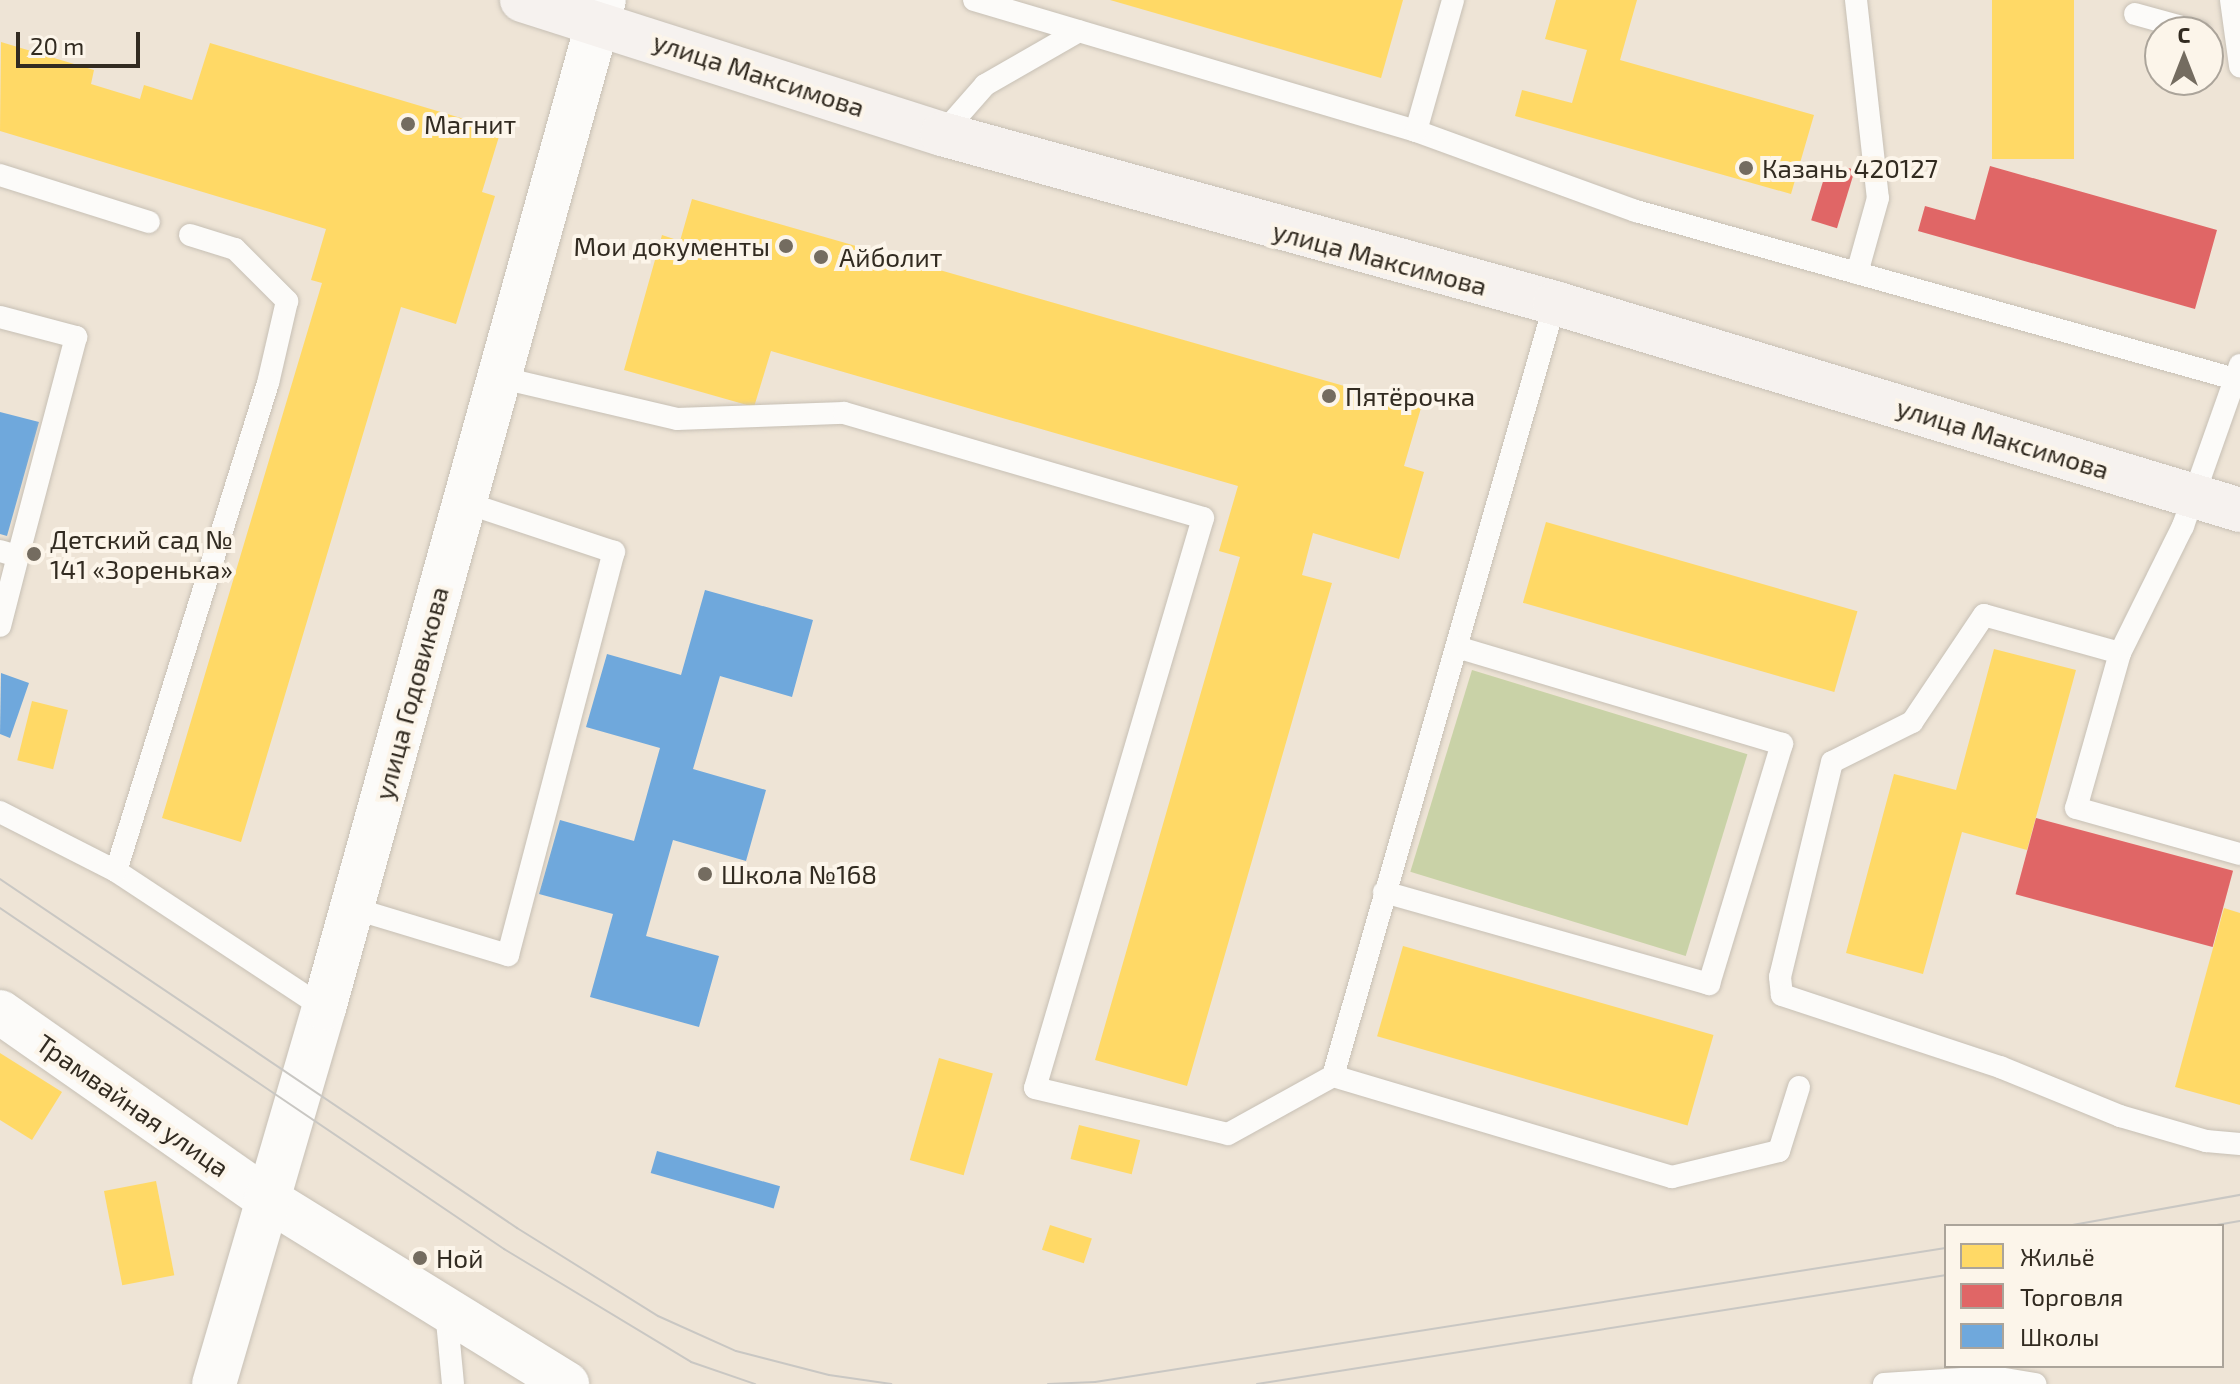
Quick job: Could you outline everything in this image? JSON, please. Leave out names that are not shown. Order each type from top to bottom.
[{"type":"main road","name":"улица Максимова","points":[[522,0],[600,12],[942,134],[1267,228],[1555,303],[2240,510]]},
{"type":"street","name":"улица Годовикова","points":[[214,1384],[324,1008],[600,12]]},
{"type":"street","name":"Трамвайная улица","points":[[0,1012],[266,1198],[567,1384]]},
{"type":"lane","points":[[974,0],[1416,131],[1636,211],[1857,273],[2237,372],[2195,496],[2120,653],[2076,808],[2240,854]]},
{"type":"lane","points":[[1416,131],[1453,0]]},
{"type":"lane","points":[[1856,0],[1878,198],[1857,273]]},
{"type":"lane","points":[[2231,0],[2240,66]]},
{"type":"lane","points":[[2135,14],[2144,16]]},
{"type":"lane","points":[[942,134],[985,85],[1079,31]]},
{"type":"lane","points":[[2224,38],[2237,42]]},
{"type":"lane","points":[[0,175],[149,222]]},
{"type":"lane","points":[[116,871],[268,383],[287,301],[235,249],[190,235]]},
{"type":"lane","points":[[1333,1076],[1555,303]]},
{"type":"lane","points":[[0,317],[76,337],[9,554],[0,626]]},
{"type":"lane","points":[[498,377],[677,419],[844,413],[1203,518],[1035,1088],[1228,1134],[1333,1076],[1672,1177],[1779,1151],[1799,1087]]},
{"type":"lane","points":[[352,908],[508,955],[614,552],[464,502]]},
{"type":"lane","points":[[2120,653],[1984,615],[1912,722],[1832,762],[1780,977],[1782,995],[2000,1067],[2120,1116],[2206,1141],[2240,1144]]},
{"type":"lane","points":[[1384,892],[1709,984],[1782,744],[1457,647]]},
{"type":"lane","points":[[0,812],[116,871],[324,1008]]},
{"type":"lane","points":[[446,1309],[453,1384]]},
{"type":"lane","points":[[1884,1384],[1993,1377],[2035,1384]]},
{"type":"green space","points":[[1472,670],[1747,754],[1686,956],[1410,872]]},
{"type":"building: Жильё","points":[[1110,0],[1403,0],[1381,78]]},
{"type":"building: Жильё","points":[[1556,0],[1637,0],[1620,60],[1814,115],[1791,194],[1515,116],[1522,90],[1572,103],[1587,50],[1545,39]]},
{"type":"building: Жильё","points":[[1992,0],[2074,0],[2074,159],[1992,159]]},
{"type":"building: Жильё","points":[[1,42],[94,70],[91,84],[140,99],[144,85],[192,100],[210,43],[501,130],[482,192],[495,196],[456,324],[401,307],[241,842],[162,818],[322,283],[311,280],[326,229],[0,131]]},
{"type":"building: Жильё","points":[[692,199],[1421,408],[1404,466],[1424,472],[1399,559],[1313,533],[1302,575],[1332,583],[1187,1086],[1095,1060],[1240,557],[1219,551],[1238,486],[771,351],[754,407],[624,370],[662,235],[680,241]]},
{"type":"building: Жильё","points":[[1546,522],[1857,611],[1834,692],[1523,603]]},
{"type":"building: Жильё","points":[[1994,649],[2076,670],[2027,850],[1962,832],[1923,974],[1846,953],[1894,774],[1956,790]]},
{"type":"building: Жильё","points":[[32,701],[68,710],[53,769],[17,760]]},
{"type":"building: Жильё","points":[[2224,908],[2240,913],[2240,1105],[2175,1087]]},
{"type":"building: Жильё","points":[[1403,946],[1713,1035],[1688,1125],[1377,1036]]},
{"type":"building: Жильё","points":[[0,1053],[62,1092],[32,1140],[0,1120]]},
{"type":"building: Жильё","points":[[939,1058],[993,1073],[964,1175],[910,1160]]},
{"type":"building: Жильё","points":[[1079,1125],[1140,1140],[1132,1174],[1071,1159]]},
{"type":"building: Жильё","points":[[156,1181],[174,1275],[122,1285],[104,1191]]},
{"type":"building: Жильё","points":[[1050,1225],[1092,1239],[1084,1263],[1042,1250]]},
{"type":"building: Торговля","points":[[1829,162],[1855,170],[1837,228],[1811,220]]},
{"type":"building: Торговля","points":[[1990,166],[2217,230],[2195,309],[1918,231],[1925,206],[1975,220]]},
{"type":"building: Торговля","points":[[2036,818],[2233,871],[2213,947],[2016,894]]},
{"type":"building: Школы","points":[[0,412],[39,422],[7,536],[0,534]]},
{"type":"building: Школы","points":[[705,590],[813,620],[792,697],[720,676],[693,769],[766,790],[746,861],[673,840],[646,936],[719,956],[699,1027],[590,997],[613,914],[539,894],[560,820],[634,841],[660,748],[586,727],[607,654],[681,675]]},
{"type":"building: Школы","points":[[1,673],[29,683],[10,738],[0,734]]},
{"type":"building: Школы","points":[[657,1151],[780,1186],[774,1208],[651,1173]]},
{"type":"tram line","points":[[0,879],[517,1228],[658,1316],[736,1351],[829,1375],[891,1384]]},
{"type":"tram line","points":[[0,908],[504,1249],[691,1362],[755,1384]]},
{"type":"tram line","points":[[2078,1224],[2240,1195]]},
{"type":"tram line","points":[[2223,1224],[2240,1221]]},
{"type":"tram line","points":[[1048,1384],[1095,1382],[1944,1248]]},
{"type":"tram line","points":[[1257,1384],[1944,1275]]},
{"type":"place","name":"Магнит","points":[[408,124]]},
{"type":"place","name":"Казань 420127","points":[[1746,168]]},
{"type":"place","name":"Мои документы","points":[[786,246]]},
{"type":"place","name":"Айболит","points":[[821,257]]},
{"type":"place","name":"Пятёрочка","points":[[1329,396]]},
{"type":"place","name":"Детский сад № 141 «Зоренька»","points":[[34,554]]},
{"type":"place","name":"Школа №168","points":[[705,874]]},
{"type":"place","name":"Ной","points":[[420,1258]]}]
